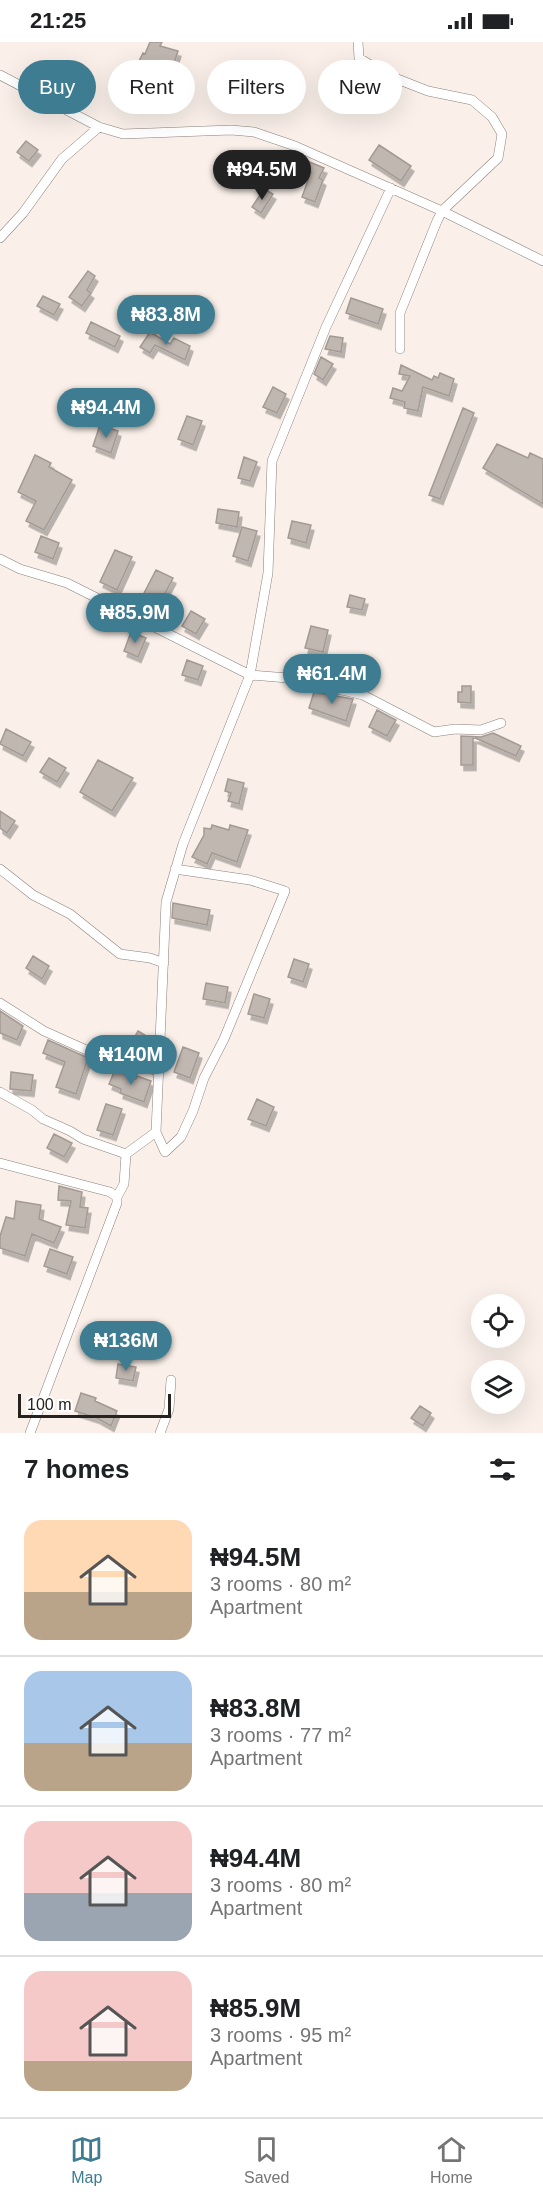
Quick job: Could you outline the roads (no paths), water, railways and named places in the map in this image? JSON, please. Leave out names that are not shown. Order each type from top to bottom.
[{"type":"street","points":[[358,42],[359,58],[387,75],[428,91],[472,100],[492,117],[502,134],[498,158],[442,211],[400,313],[400,348]]},
{"type":"street","points":[[0,75],[99,127],[123,134],[231,130],[254,132],[295,146],[442,211],[543,261]]},
{"type":"street","points":[[0,238],[23,213],[62,159],[99,127]]},
{"type":"street","points":[[175,869],[250,880],[285,891],[224,1039],[204,1078],[193,1111],[181,1137],[165,1152],[156,1132],[166,902],[175,869],[183,844],[250,675],[268,573],[272,461],[326,327],[391,188]]},
{"type":"street","points":[[0,559],[20,569],[68,583],[250,675],[288,678],[310,685],[363,695],[435,732],[481,729],[501,723]]},
{"type":"street","points":[[0,869],[33,895],[70,914],[120,954],[150,958],[164,963]]},
{"type":"street","points":[[0,1003],[44,1031],[93,1053],[158,1071]]},
{"type":"street","points":[[0,1092],[43,1119],[83,1139],[126,1154]]},
{"type":"street","points":[[30,1433],[117,1203],[117,1197],[124,1184],[126,1154],[156,1132]]},
{"type":"street","points":[[0,1162],[110,1192],[117,1197]]},
{"type":"street","points":[[160,1433],[169,1409],[171,1380]]}]
